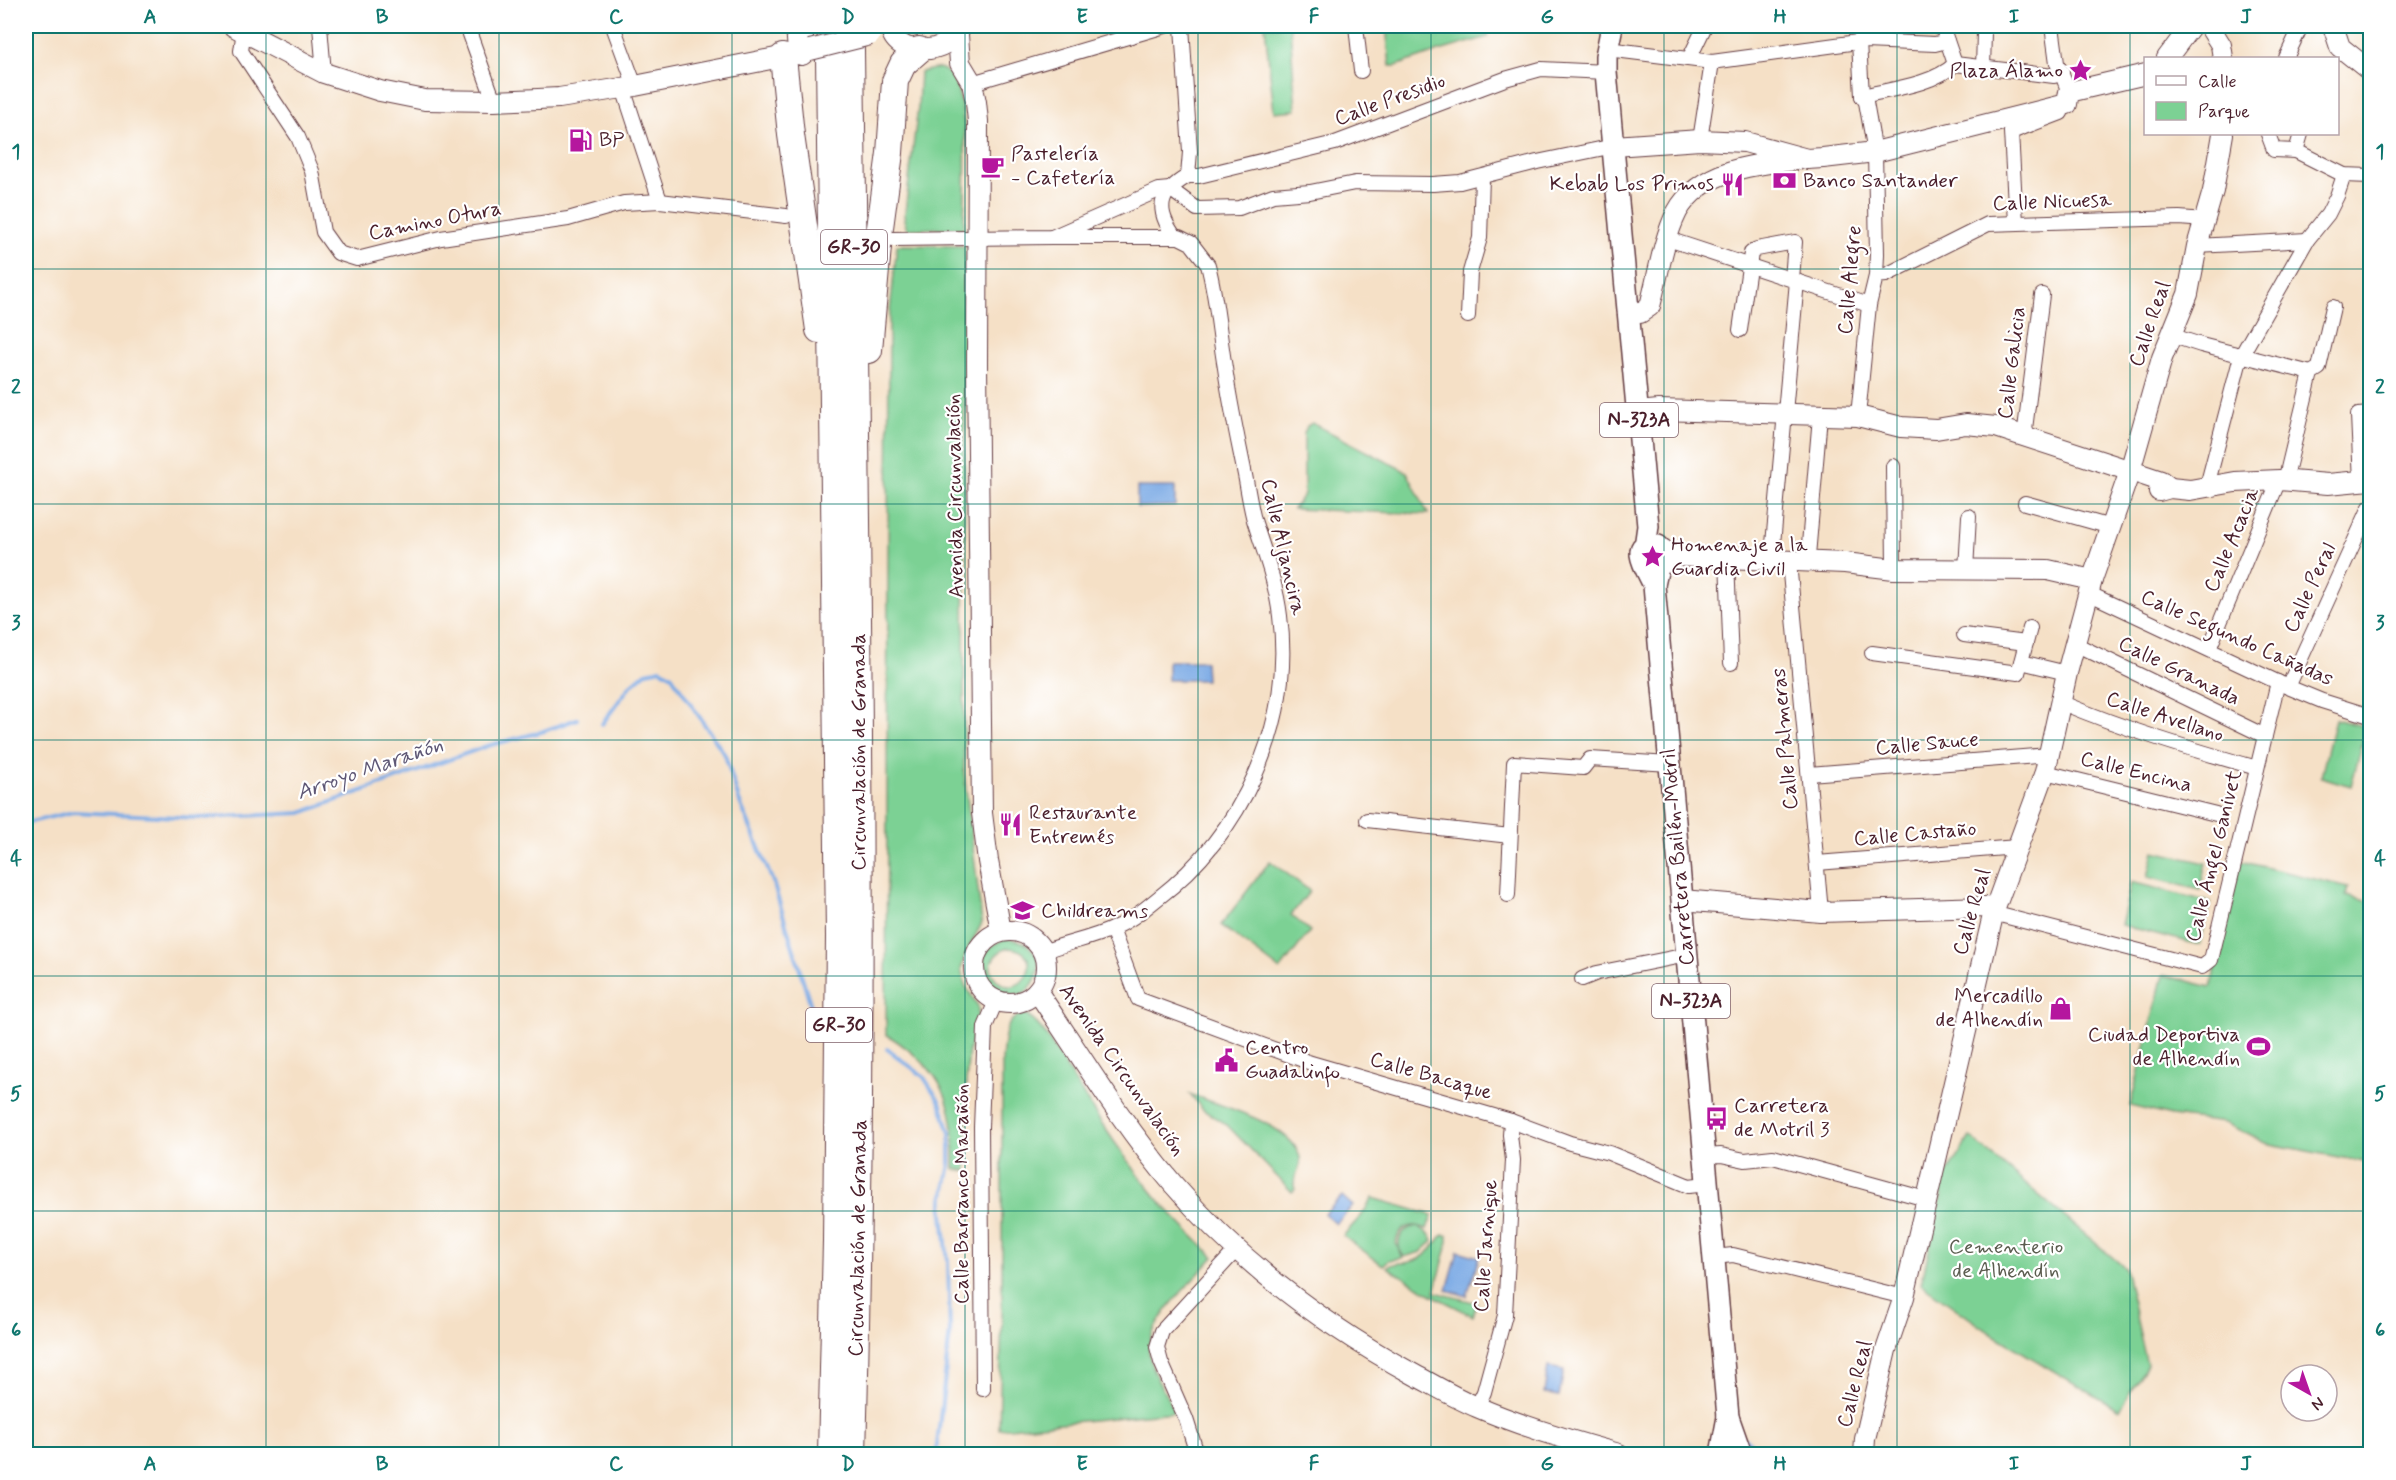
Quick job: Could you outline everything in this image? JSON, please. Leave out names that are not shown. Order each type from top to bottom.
[{"type":"highway","points":[[798,26],[843,40],[791,135],[820,334],[822,380],[833,420]]},
{"type":"highway","name":"Circunvalación de Granada","points":[[831,1455],[839,970],[833,420],[843,40]]},
{"type":"highway","name":"Circunvalación de Granada","points":[[843,40],[858,562],[860,1228],[853,1455]]},
{"type":"highway","points":[[856,445],[866,408],[879,235],[890,153],[895,81],[903,64],[926,49]]},
{"type":"main road","name":"Carretera Bailén-Motril","points":[[1612,26],[1607,49],[1606,147],[1629,313],[1638,412],[1657,556],[1670,764],[1728,1417],[1741,1455]]},
{"type":"main road","name":"Carretera Bailén-Motril","points":[[1721,1455],[1728,1417]]},
{"type":"street","points":[[320,26],[324,73]]},
{"type":"street","points":[[467,26],[494,101]]},
{"type":"street","points":[[614,26],[660,201]]},
{"type":"street","points":[[972,83],[1165,26]]},
{"type":"street","points":[[1154,238],[1164,222],[1162,206],[1170,189],[1188,176],[1190,152],[1182,26]]},
{"type":"street","points":[[1356,26],[1361,71]]},
{"type":"street","points":[[1689,59],[1705,26]]},
{"type":"street","name":"Calle Alegre","points":[[1858,416],[1869,305],[1876,276],[1875,152],[1866,102],[1862,96],[1862,41],[1866,26]]},
{"type":"street","points":[[1942,26],[1955,64]]},
{"type":"street","points":[[2016,223],[2012,132],[2060,114],[2068,98],[2055,54],[2052,26]]},
{"type":"street","points":[[2168,57],[2191,26]]},
{"type":"street","points":[[2209,26],[2221,45],[2223,57]]},
{"type":"street","points":[[2286,57],[2301,26]]},
{"type":"street","points":[[2333,26],[2337,53],[2370,71]]},
{"type":"street","points":[[239,27],[324,73],[380,92],[425,100],[494,101],[560,98],[629,87],[843,40]]},
{"type":"street","name":"Camino Otura","points":[[239,27],[241,51],[298,137],[312,171],[322,232],[338,253],[357,259],[441,238],[568,219],[624,203],[660,201],[786,216]]},
{"type":"street","points":[[926,49],[948,44],[959,30]]},
{"type":"street","name":"Avenida Circunvalación","points":[[959,30],[960,63],[972,83],[978,121],[977,364],[982,813],[1001,931]]},
{"type":"street","points":[[1983,69],[1984,32]]},
{"type":"street","name":"Avenida Circunvalación","points":[[843,40],[926,49],[960,63]]},
{"type":"street","points":[[1607,49],[1712,62],[1862,41],[1935,44],[1947,41]]},
{"type":"street","points":[[1700,140],[1712,62]]},
{"type":"street","points":[[1955,64],[2054,76],[2061,71]]},
{"type":"street","points":[[1862,96],[1927,79],[1947,72],[1955,64]]},
{"type":"street","name":"Calle Presidio","points":[[1188,176],[1199,176],[1285,153],[1335,143],[1505,79],[1542,69],[1606,72]]},
{"type":"street","points":[[1629,313],[1640,313],[1650,306],[1677,212],[1684,202],[1713,179],[1742,167],[1875,152],[2068,98],[2094,86],[2144,74]]},
{"type":"street","name":"Calle Real","points":[[1864,1455],[1865,1439],[1886,1350],[1904,1297],[1995,911],[2047,763],[2067,673],[2090,587],[2127,478],[2170,335],[2188,294],[2197,246],[2213,191],[2223,135]]},
{"type":"street","points":[[2268,135],[2274,150],[2296,151],[2344,175],[2370,176]]},
{"type":"street","points":[[2296,151],[2301,135]]},
{"type":"street","points":[[1052,237],[1159,190],[1170,189],[1192,206],[1216,210],[1239,208],[1273,195],[1310,192],[1355,183],[1460,182],[1606,147],[1700,140],[1745,142],[1807,159]]},
{"type":"street","points":[[2207,486],[2241,356],[2307,240],[2328,214],[2344,175]]},
{"type":"street","points":[[1468,316],[1470,272],[1480,238],[1482,177]]},
{"type":"street","points":[[1143,197],[1162,206]]},
{"type":"street","name":"Calle Nicuesa","points":[[1876,276],[1886,276],[1988,224],[2179,218],[2205,220]]},
{"type":"street","name":"Calle Aljancira","points":[[1043,952],[1112,929],[1146,908],[1178,883],[1214,844],[1233,819],[1250,786],[1268,742],[1275,709],[1281,665],[1280,616],[1268,557],[1254,518],[1247,486],[1225,370],[1212,281],[1208,265],[1201,254],[1191,243],[1176,237],[1164,222]]},
{"type":"street","points":[[893,239],[1176,237]]},
{"type":"street","points":[[1668,239],[1869,305]]},
{"type":"street","points":[[2197,246],[2307,240]]},
{"type":"street","points":[[1740,330],[1750,253],[1757,249],[1795,242],[1795,280],[1785,414],[1789,558]]},
{"type":"street","name":"Calle Galicia","points":[[2024,437],[2042,295]]},
{"type":"street","name":"Calle Acacia","points":[[2209,649],[2282,480],[2311,373],[2319,368],[2333,307]]},
{"type":"street","points":[[2170,335],[2241,356],[2311,373]]},
{"type":"street","points":[[1638,412],[1659,410],[1858,416],[1902,427],[1936,429],[1966,424],[1996,427],[2157,491],[2170,488],[2190,490],[2235,482],[2282,480],[2328,484],[2366,481],[2358,415],[2370,414]]},
{"type":"street","points":[[1789,558],[1820,416]]},
{"type":"street","points":[[1893,466],[1894,569]]},
{"type":"street","points":[[2025,502],[2111,527]]},
{"type":"street","name":"Calle Peral","points":[[2283,685],[2370,507]]},
{"type":"street","points":[[1966,570],[1969,516]]},
{"type":"street","points":[[1657,556],[1727,559],[1789,558],[1894,569],[2048,570],[2090,587]]},
{"type":"street","name":"Calle Palmeras","points":[[1789,558],[1821,912]]},
{"type":"street","points":[[1727,559],[1731,663]]},
{"type":"street","name":"Calle Segundo Cañadas","points":[[2090,587],[2283,685],[2322,701],[2368,711]]},
{"type":"street","points":[[1872,653],[2018,673],[2030,628]]},
{"type":"street","points":[[1964,634],[2026,643]]},
{"type":"street","name":"Calle Granada","points":[[2075,644],[2265,736]]},
{"type":"street","points":[[2021,662],[2067,673]]},
{"type":"street","name":"Calle Ángel Ganivet","points":[[1995,911],[2000,915],[2202,967],[2211,960],[2265,736],[2283,685]]},
{"type":"street","name":"Calle Avellano","points":[[2060,702],[2176,746],[2257,768]]},
{"type":"street","points":[[1508,895],[1514,763],[1582,768],[1590,759],[1670,764]]},
{"type":"street","name":"Calle Sauce","points":[[1809,774],[2047,763]]},
{"type":"street","name":"Calle Encina","points":[[2047,763],[2216,814]]},
{"type":"street","points":[[1367,820],[1510,836]]},
{"type":"street","name":"Calle Castaño","points":[[1817,863],[2016,847]]},
{"type":"street","points":[[1682,900],[1821,912],[1985,907],[1995,911]]},
{"type":"street","name":"Calle Bacaque","points":[[1112,929],[1138,999],[1311,1063],[1512,1121],[1570,1143],[1609,1153],[1689,1186],[1707,1184]]},
{"type":"street","points":[[1011,930],[1030,936],[1043,952],[1046,972],[1037,991],[1018,1003],[1007,1004],[996,1001],[980,989],[975,980],[974,959],[984,941],[1001,931],[1011,930]]},
{"type":"street","points":[[1582,979],[1598,973],[1687,955]]},
{"type":"street","name":"Avenida Circunvalación","points":[[1037,991],[1108,1099],[1148,1151],[1194,1207],[1279,1286],[1330,1325],[1371,1351],[1477,1407],[1546,1433],[1619,1455]]},
{"type":"street","name":"Calle Barranco Marañón","points":[[983,1389],[981,1127],[986,1027],[996,1001]]},
{"type":"street","name":"Calle Jarnique","points":[[1477,1407],[1484,1392],[1505,1315],[1513,1160],[1510,1135],[1512,1121]]},
{"type":"street","points":[[1705,1156],[1721,1155],[1745,1160],[1773,1157],[1926,1199]]},
{"type":"street","points":[[1197,1455],[1186,1419],[1161,1362],[1157,1347],[1162,1331],[1237,1249]]},
{"type":"street","points":[[1714,1257],[1733,1255],[1904,1297]]},
{"type":"green space","points":[[1265,26],[1290,26],[1296,110],[1274,112]]},
{"type":"green space","points":[[1386,26],[1489,26],[1488,37],[1390,66]]},
{"type":"green space","points":[[939,68],[950,76],[958,92],[963,114],[966,166],[964,228],[907,229],[904,220],[920,72]]},
{"type":"green space","points":[[897,245],[965,246],[964,772],[982,923],[966,953],[961,969],[965,985],[978,1006],[978,1017],[969,1049],[966,1083],[967,1171],[954,1169],[953,1125],[943,1090],[934,1075],[922,1062],[886,1034],[889,320]]},
{"type":"green space","points":[[1312,423],[1407,472],[1428,514],[1293,509],[1304,494],[1304,434],[1307,426]]},
{"type":"green space","points":[[2335,719],[2367,727],[2351,786],[2321,777]]},
{"type":"green space","points":[[2154,851],[2206,863],[2200,890],[2148,877]]},
{"type":"green space","points":[[1270,861],[1310,891],[1291,915],[1310,931],[1280,970],[1221,925]]},
{"type":"green space","name":"Ciudad Deportiva de Alhendín","points":[[2240,861],[2348,887],[2346,896],[2370,902],[2370,1163],[2265,1143],[2225,1123],[2171,1116],[2130,1106],[2163,975],[2211,987]]},
{"type":"green space","points":[[2131,882],[2210,902],[2200,945],[2121,925]]},
{"type":"green space","points":[[1005,939],[1013,939],[1027,945],[1032,950],[1036,955],[1038,970],[1036,978],[1026,991],[1014,995],[1001,992],[990,984],[983,973],[982,961],[989,949]],"holes":[[[1008,948],[1020,951],[1027,957],[1029,965],[1027,974],[1022,981],[1006,986],[993,975],[992,961]]]},
{"type":"green space","points":[[1023,1014],[1036,1023],[1046,1035],[1098,1118],[1149,1188],[1214,1257],[1163,1314],[1150,1340],[1149,1352],[1152,1367],[1175,1412],[999,1429],[1002,1316],[1002,1060],[1008,1026],[1016,1017]]},
{"type":"green space","points":[[1190,1094],[1251,1116],[1281,1133],[1292,1143],[1299,1154],[1300,1164],[1294,1182],[1295,1189],[1292,1192],[1227,1125],[1203,1110]]},
{"type":"green space","name":"Cementerio de Alhendín","points":[[1970,1137],[2125,1268],[2147,1365],[2119,1410],[1992,1334],[1921,1284],[1942,1194],[1936,1190]]},
{"type":"green space","points":[[1373,1198],[1432,1215],[1427,1229],[1412,1226],[1400,1232],[1396,1243],[1403,1258],[1389,1260],[1383,1265],[1343,1236]]},
{"type":"green space","points":[[1418,1226],[1430,1235],[1433,1241],[1421,1252],[1404,1257],[1399,1247],[1400,1237],[1407,1230]]},
{"type":"green space","points":[[1443,1234],[1448,1236],[1448,1243],[1435,1292],[1477,1303],[1473,1316],[1432,1295],[1387,1267],[1420,1258]]},
{"type":"water","points":[[1137,487],[1175,487],[1175,506],[1137,507]]},
{"type":"water","points":[[1168,661],[1205,661],[1206,680],[1168,680]]},
{"type":"water","points":[[1342,1196],[1353,1206],[1336,1224],[1325,1214]]},
{"type":"water","points":[[1458,1251],[1479,1257],[1467,1296],[1447,1290]]},
{"type":"water","points":[[1548,1367],[1564,1370],[1559,1396],[1544,1393]]},
{"type":"waterway","name":"Arroyo Marañón","points":[[602,724],[630,686],[646,672],[661,669],[672,676],[725,755],[739,800],[773,882],[811,1006]]},
{"type":"waterway","name":"Arroyo Marañón","points":[[26,823],[73,812],[200,818],[301,813],[487,746],[541,732],[577,719]]},
{"type":"waterway","points":[[887,1049],[923,1076],[940,1102],[950,1133],[950,1164],[942,1205],[948,1262],[950,1332],[936,1454]]},
{"type":"waterway","name":"Arroyo Marañón","points":[[1745,1439],[1764,1454]]},
{"type":"tunnel","points":[[851,26],[851,50]]},
{"type":"place","name":"Plaza Álamo","points":[[2081,71]]},
{"type":"place","name":"BP","points":[[581,140]]},
{"type":"place","name":"Pastelería - Cafetería","points":[[993,166]]},
{"type":"place","name":"Banco Santander","points":[[1785,181]]},
{"type":"place","name":"Kebab Los Primos","points":[[1732,184]]},
{"type":"place","name":"Homenaje a la Guardia Civil","points":[[1653,557]]},
{"type":"place","name":"Restaurante Entremés","points":[[1011,825]]},
{"type":"place","name":"Childreams","points":[[1023,911]]},
{"type":"place","name":"Mercadillo de Alhendín","points":[[2061,1008]]},
{"type":"place","name":"Ciudad Deportiva de Alhendín","points":[[2258,1047]]},
{"type":"place","name":"Centro Guadalinfo","points":[[1227,1060]]},
{"type":"place","name":"Carretera de Motril 3","points":[[1716,1118]]}]
